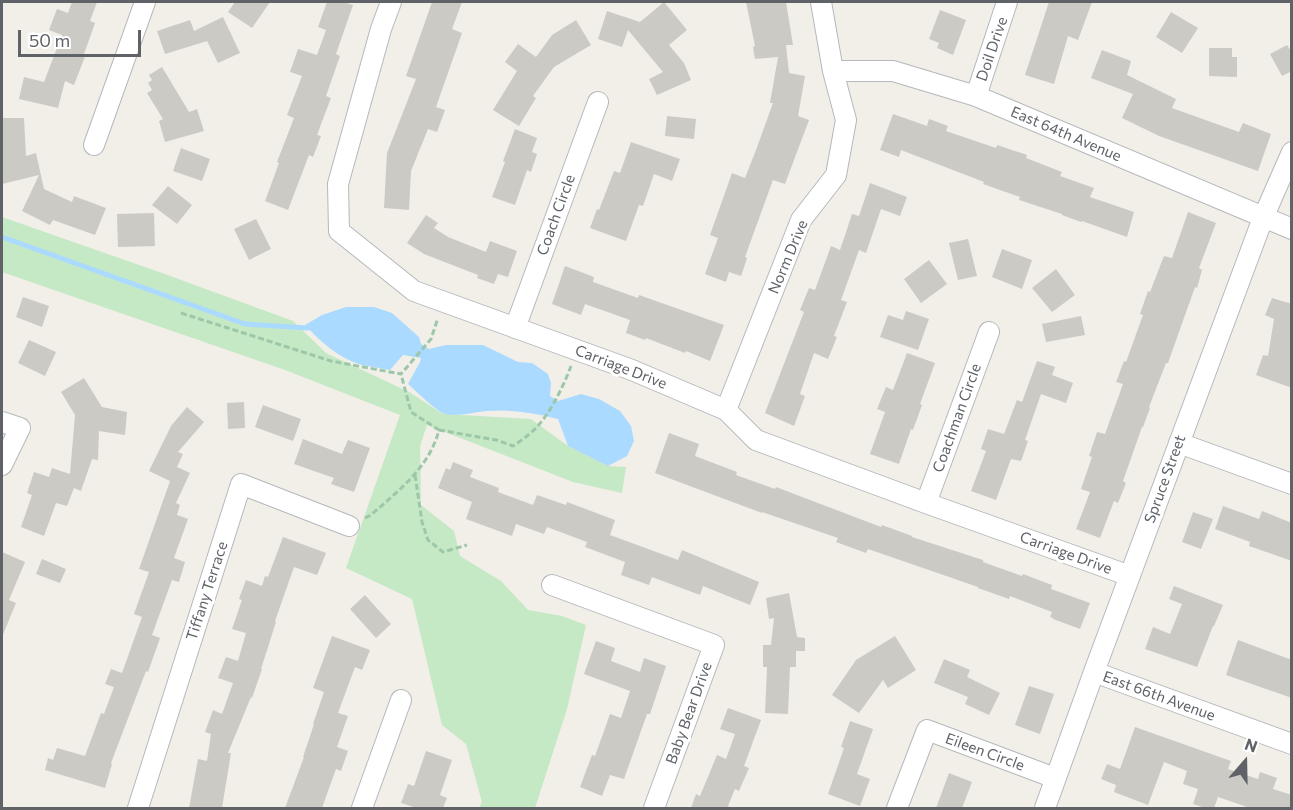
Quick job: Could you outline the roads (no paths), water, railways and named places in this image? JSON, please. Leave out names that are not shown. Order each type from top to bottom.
[{"type":"street","points":[[94,145],[145,2]]},
{"type":"street","name":"Carriage Drive","points":[[391,2],[381,29],[338,184],[339,231],[414,291],[632,370],[726,410],[756,440],[1130,576]]},
{"type":"street","name":"Norm Drive","points":[[726,410],[801,220],[836,175],[846,120],[833,70],[821,2]]},
{"type":"street","name":"Doil Drive","points":[[976,96],[1008,2]]},
{"type":"street","name":"East 64th Avenue","points":[[833,70],[892,71],[976,96],[1292,229]]},
{"type":"street","name":"Coach Circle","points":[[515,328],[598,102]]},
{"type":"street","name":"Spruce Street","points":[[1045,808],[1263,218],[1292,152]]},
{"type":"street","name":"Coachman Circle","points":[[926,503],[989,332]]},
{"type":"street","points":[[2,422],[20,428],[2,465]]},
{"type":"street","points":[[1179,443],[1292,484]]},
{"type":"street","name":"Tiffany Terrace","points":[[138,808],[241,484],[349,526]]},
{"type":"street","name":"Baby Bear Drive","points":[[552,585],[714,645],[654,808]]},
{"type":"street","name":"East 66th Avenue","points":[[1094,672],[1292,744]]},
{"type":"street","points":[[362,808],[401,700]]},
{"type":"street","name":"Eileen Circle","points":[[897,808],[927,730],[1055,778]]},
{"type":"water","points":[[346,307],[374,307],[392,313],[419,337],[421,344],[429,349],[446,345],[483,345],[518,362],[532,363],[548,374],[551,383],[550,396],[558,401],[581,394],[599,399],[620,411],[631,426],[634,441],[627,456],[608,466],[568,446],[558,419],[523,412],[487,411],[456,415],[441,412],[408,384],[421,358],[403,355],[390,370],[362,365],[330,349],[305,325],[322,315]]},
{"type":"waterway","points":[[2,237],[245,324],[308,328]]}]
